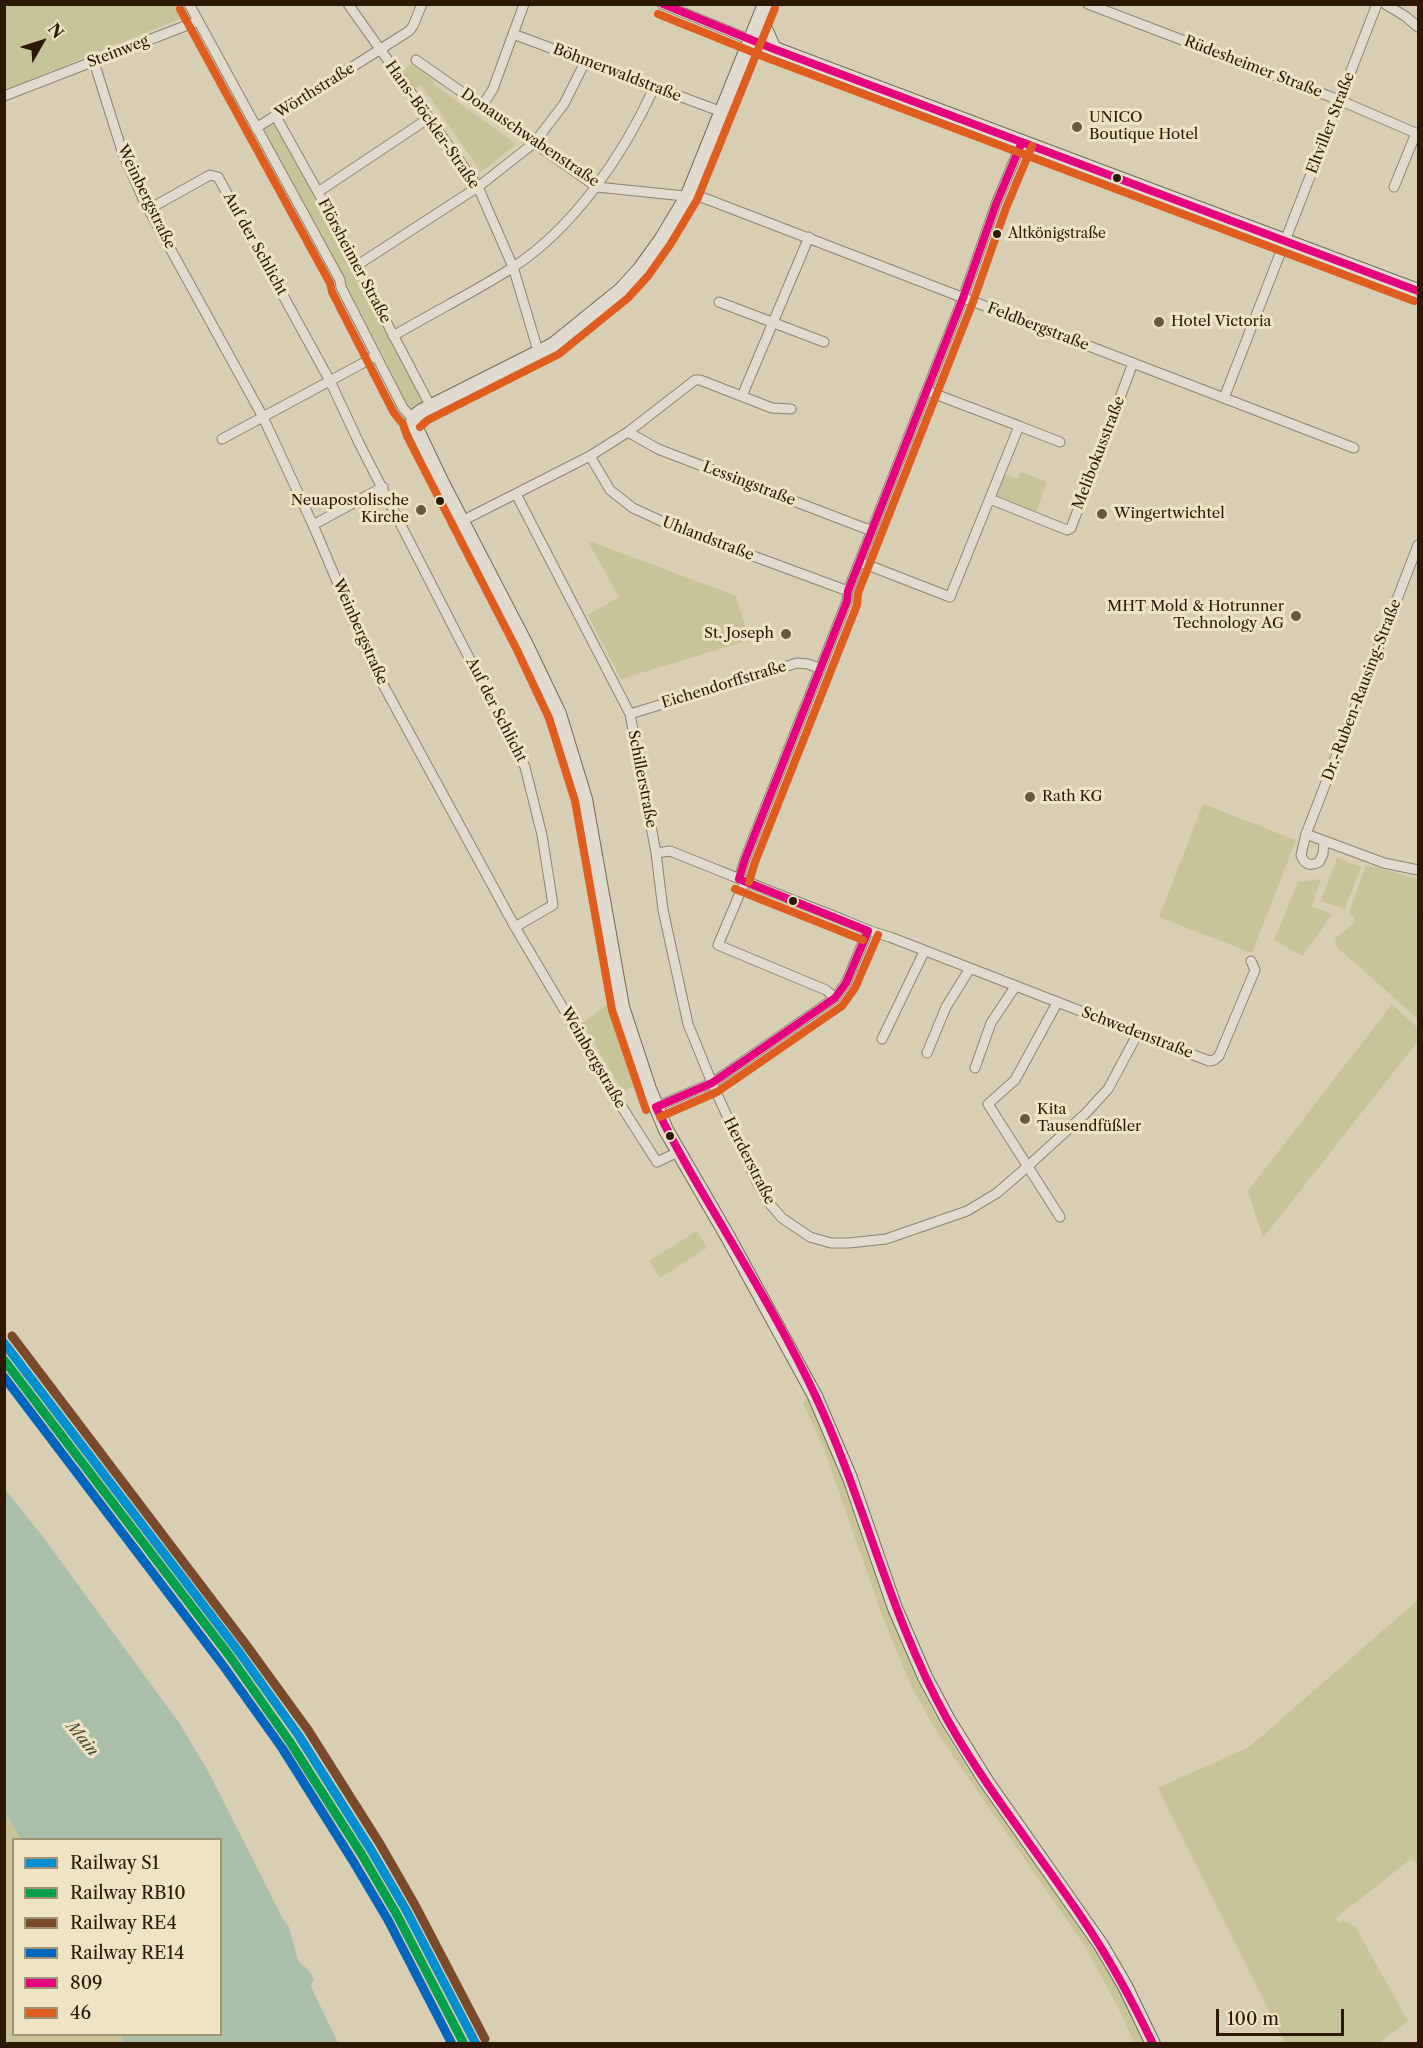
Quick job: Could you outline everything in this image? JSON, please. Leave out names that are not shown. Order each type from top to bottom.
[{"type":"main road","points":[[414,419],[417,414],[539,354],[573,330],[621,290],[661,240],[688,195],[762,11]]},
{"type":"main road","points":[[762,11],[774,49]]},
{"type":"main road","points":[[751,40],[1419,291]]},
{"type":"main road","name":"Flörsheimer Straße","points":[[414,419],[416,430],[559,714],[585,799],[622,1006],[656,1107],[678,1152],[728,1237],[815,1396],[850,1478],[899,1619],[925,1677],[948,1720],[987,1781],[1101,1945],[1154,2043]]},
{"type":"street","name":"Flörsheimer Straße","points":[[189,4],[330,266],[338,276],[403,408],[414,419]]},
{"type":"street","name":"Hans-Böckler-Straße","points":[[348,4],[478,188],[513,267],[539,354]]},
{"type":"street","name":"Wörthstraße","points":[[256,128],[412,28],[422,4]]},
{"type":"street","points":[[482,106],[493,89],[524,4]]},
{"type":"street","points":[[663,4],[751,40]]},
{"type":"street","name":"Rüdesheimer Straße","points":[[1088,4],[1339,100],[1418,133],[1394,187]]},
{"type":"street","name":"Eltviller Straße","points":[[1224,398],[1377,4]]},
{"type":"street","points":[[1385,4],[1419,27]]},
{"type":"street","name":"Steinweg","points":[[4,96],[198,21]]},
{"type":"street","name":"Böhmerwaldstraße","points":[[513,33],[722,112]]},
{"type":"street","name":"Donauschwabenstraße","points":[[416,60],[597,187],[688,195]]},
{"type":"street","name":"Weinbergstraße","points":[[94,62],[122,151],[149,209],[263,417],[313,525],[374,668],[515,927],[620,1104],[657,1162],[678,1152]]},
{"type":"street","points":[[356,266],[478,188],[534,143],[564,104],[585,62]]},
{"type":"street","points":[[393,336],[513,267],[554,234],[597,187],[654,88]]},
{"type":"street","name":"Flörsheimer Straße","points":[[275,115],[431,407]]},
{"type":"street","points":[[318,192],[429,118]]},
{"type":"street","points":[[835,998],[822,988],[718,945],[742,880],[745,859],[847,601],[848,591],[963,298],[996,204],[1022,142]]},
{"type":"street","name":"Auf der Schlicht","points":[[149,209],[210,175],[218,177],[330,381],[359,443],[525,767],[542,835],[553,905],[515,927]]},
{"type":"street","name":"Feldbergstraße","points":[[688,195],[704,198],[809,237],[1354,448]]},
{"type":"street","points":[[742,396],[809,237]]},
{"type":"street","points":[[719,302],[824,342]]},
{"type":"street","points":[[222,439],[376,356]]},
{"type":"street","name":"Melibokusstraße","points":[[990,499],[1067,530],[1071,528],[1133,363]]},
{"type":"street","points":[[462,521],[590,456],[628,432],[695,380],[778,409],[790,409]]},
{"type":"street","points":[[927,391],[1060,442]]},
{"type":"street","points":[[860,562],[950,597],[1019,426]]},
{"type":"street","name":"Lessingstraße","points":[[628,432],[667,452],[872,531]]},
{"type":"street","name":"Uhlandstraße","points":[[590,456],[610,490],[633,508],[672,526],[848,591]]},
{"type":"street","points":[[313,525],[383,487]]},
{"type":"street","name":"Schillerstraße","points":[[516,494],[630,714],[656,853],[663,910],[688,1024],[712,1083]]},
{"type":"street","name":"Dr.-Ruben-Rausing-Straße","points":[[1324,841],[1323,854],[1319,862],[1310,865],[1306,863],[1301,855],[1306,834],[1419,545]]},
{"type":"street","name":"Eichendorffstraße","points":[[630,714],[797,663],[819,668]]},
{"type":"street","points":[[1306,834],[1384,863],[1419,870]]},
{"type":"street","name":"Schwedenstraße","points":[[656,853],[670,851],[791,901],[1209,1061],[1219,1056],[1256,970],[1251,961]]},
{"type":"street","points":[[656,1107],[712,1083],[835,998],[846,983],[868,931]]},
{"type":"street","points":[[882,1039],[924,952]]},
{"type":"street","points":[[927,1053],[946,1007],[969,970]]},
{"type":"street","points":[[975,1068],[991,1023],[1015,987]]},
{"type":"street","points":[[1057,1003],[1015,1080],[988,1104],[1060,1217]]},
{"type":"street","name":"Herderstraße","points":[[712,1083],[738,1142],[769,1203],[782,1218],[799,1231],[819,1240],[849,1243],[886,1239],[967,1211],[997,1192],[1028,1167],[1086,1113],[1108,1089],[1138,1033]]},
{"type":"shaded area","points":[[5,5],[183,5],[187,14],[184,17],[5,90]]},
{"type":"shaded area","points":[[411,64],[434,80],[433,84],[516,144],[481,172],[421,85],[415,88],[403,71]]},
{"type":"shaded area","points":[[275,123],[424,402],[422,406],[411,412],[403,404],[406,403],[382,353],[383,350],[381,351],[264,132],[264,129]]},
{"type":"shaded area","points":[[1021,472],[1047,482],[1036,511],[997,496],[1005,474],[1018,479]]},
{"type":"shaded area","points":[[587,540],[736,596],[749,640],[621,679],[588,615],[619,597]]},
{"type":"shaded area","points":[[1203,804],[1296,840],[1252,953],[1159,917]]},
{"type":"shaded area","points":[[1337,858],[1361,867],[1345,909],[1321,901]]},
{"type":"shaded area","points":[[1366,865],[1418,879],[1418,913],[1415,917],[1418,920],[1418,1019],[1335,944],[1336,938],[1356,921],[1349,912]]},
{"type":"shaded area","points":[[1321,879],[1312,906],[1332,914],[1303,956],[1274,940],[1298,882]]},
{"type":"shaded area","points":[[614,1000],[639,1084],[623,1092],[582,1023]]},
{"type":"shaded area","points":[[1392,1004],[1418,1028],[1418,1041],[1263,1238],[1248,1191]]},
{"type":"shaded area","points":[[697,1231],[707,1248],[660,1278],[649,1261]]},
{"type":"shaded area","points":[[808,1396],[845,1483],[898,1632],[929,1704],[974,1777],[1079,1925],[1126,2002],[1145,2043],[1134,2043],[1122,2015],[1085,1946],[942,1740],[913,1690],[883,1618],[824,1449],[803,1403]]},
{"type":"shaded area","points":[[1418,1600],[1418,1864],[1411,1859],[1336,1918],[1339,1924],[1342,1921],[1355,1926],[1408,2021],[1379,2043],[1285,2043],[1158,1788],[1249,1747]]},
{"type":"shaded area","points":[[4,1814],[20,1838],[12,1838],[12,2036],[121,2036],[124,2043],[5,2043]]},
{"type":"water","name":"Main","points":[[5,1489],[46,1541],[180,1724],[208,1771],[289,1927],[298,1960],[311,1973],[314,1980],[311,1984],[312,1989],[338,2043],[124,2043],[121,2036],[222,2036],[222,1838],[20,1838],[5,1814]]},
{"type":"rail line","name":"RE4","points":[[12,1336],[308,1730],[380,1844],[415,1905],[485,2039]]},
{"type":"rail line","name":"S1","points":[[4,1343],[239,1652],[299,1736],[406,1910],[476,2044]]},
{"type":"rail line","name":"RB10","points":[[4,1360],[231,1658],[290,1742],[397,1915],[464,2044]]},
{"type":"rail line","name":"RE14","points":[[4,1377],[222,1664],[282,1748],[388,1920],[452,2044]]},
{"type":"transit line","name":"809","points":[[663,4],[774,49],[1418,291]]},
{"type":"transit line","name":"46","points":[[420,427],[428,420],[559,354],[628,298],[648,276],[697,200],[775,8]]},
{"type":"transit line","name":"46","points":[[180,9],[330,283],[332,292],[394,413],[403,424],[549,718],[575,801],[612,1010],[646,1110]]},
{"type":"transit line","name":"46","points":[[658,14],[770,59],[1414,301]]},
{"type":"transit line","name":"809","points":[[739,879],[847,601],[848,591],[963,298],[996,204],[1022,142]]},
{"type":"transit line","name":"46","points":[[749,882],[857,605],[858,593],[973,302],[1006,208],[1032,146]]},
{"type":"transit line","name":"809","points":[[739,879],[868,931]]},
{"type":"transit line","name":"46","points":[[735,889],[863,940]]},
{"type":"transit line","name":"809","points":[[656,1107],[712,1083],[835,998],[846,983],[868,931]]},
{"type":"transit line","name":"46","points":[[660,1117],[717,1092],[842,1006],[855,988],[878,935]]},
{"type":"transit line","name":"809","points":[[656,1107],[687,1166],[782,1331],[816,1397],[849,1477],[909,1640],[947,1719],[995,1795],[1092,1933],[1120,1980],[1153,2044]]},
{"type":"place","name":"UNICO Boutique Hotel","points":[[1077,127]]},
{"type":"place","name":"Altkönigstraße","points":[[997,234]]},
{"type":"place","name":"Hotel Victoria","points":[[1159,322]]},
{"type":"place","name":"Neuapostolische Kirche","points":[[421,510]]},
{"type":"place","name":"Wingertwichtel","points":[[1102,514]]},
{"type":"place","name":"MHT Mold & Hotrunner Technology AG","points":[[1296,616]]},
{"type":"place","name":"St. Joseph","points":[[786,634]]},
{"type":"place","name":"Rath KG","points":[[1030,797]]},
{"type":"place","name":"Kita Tausendfüßler","points":[[1025,1119]]}]
